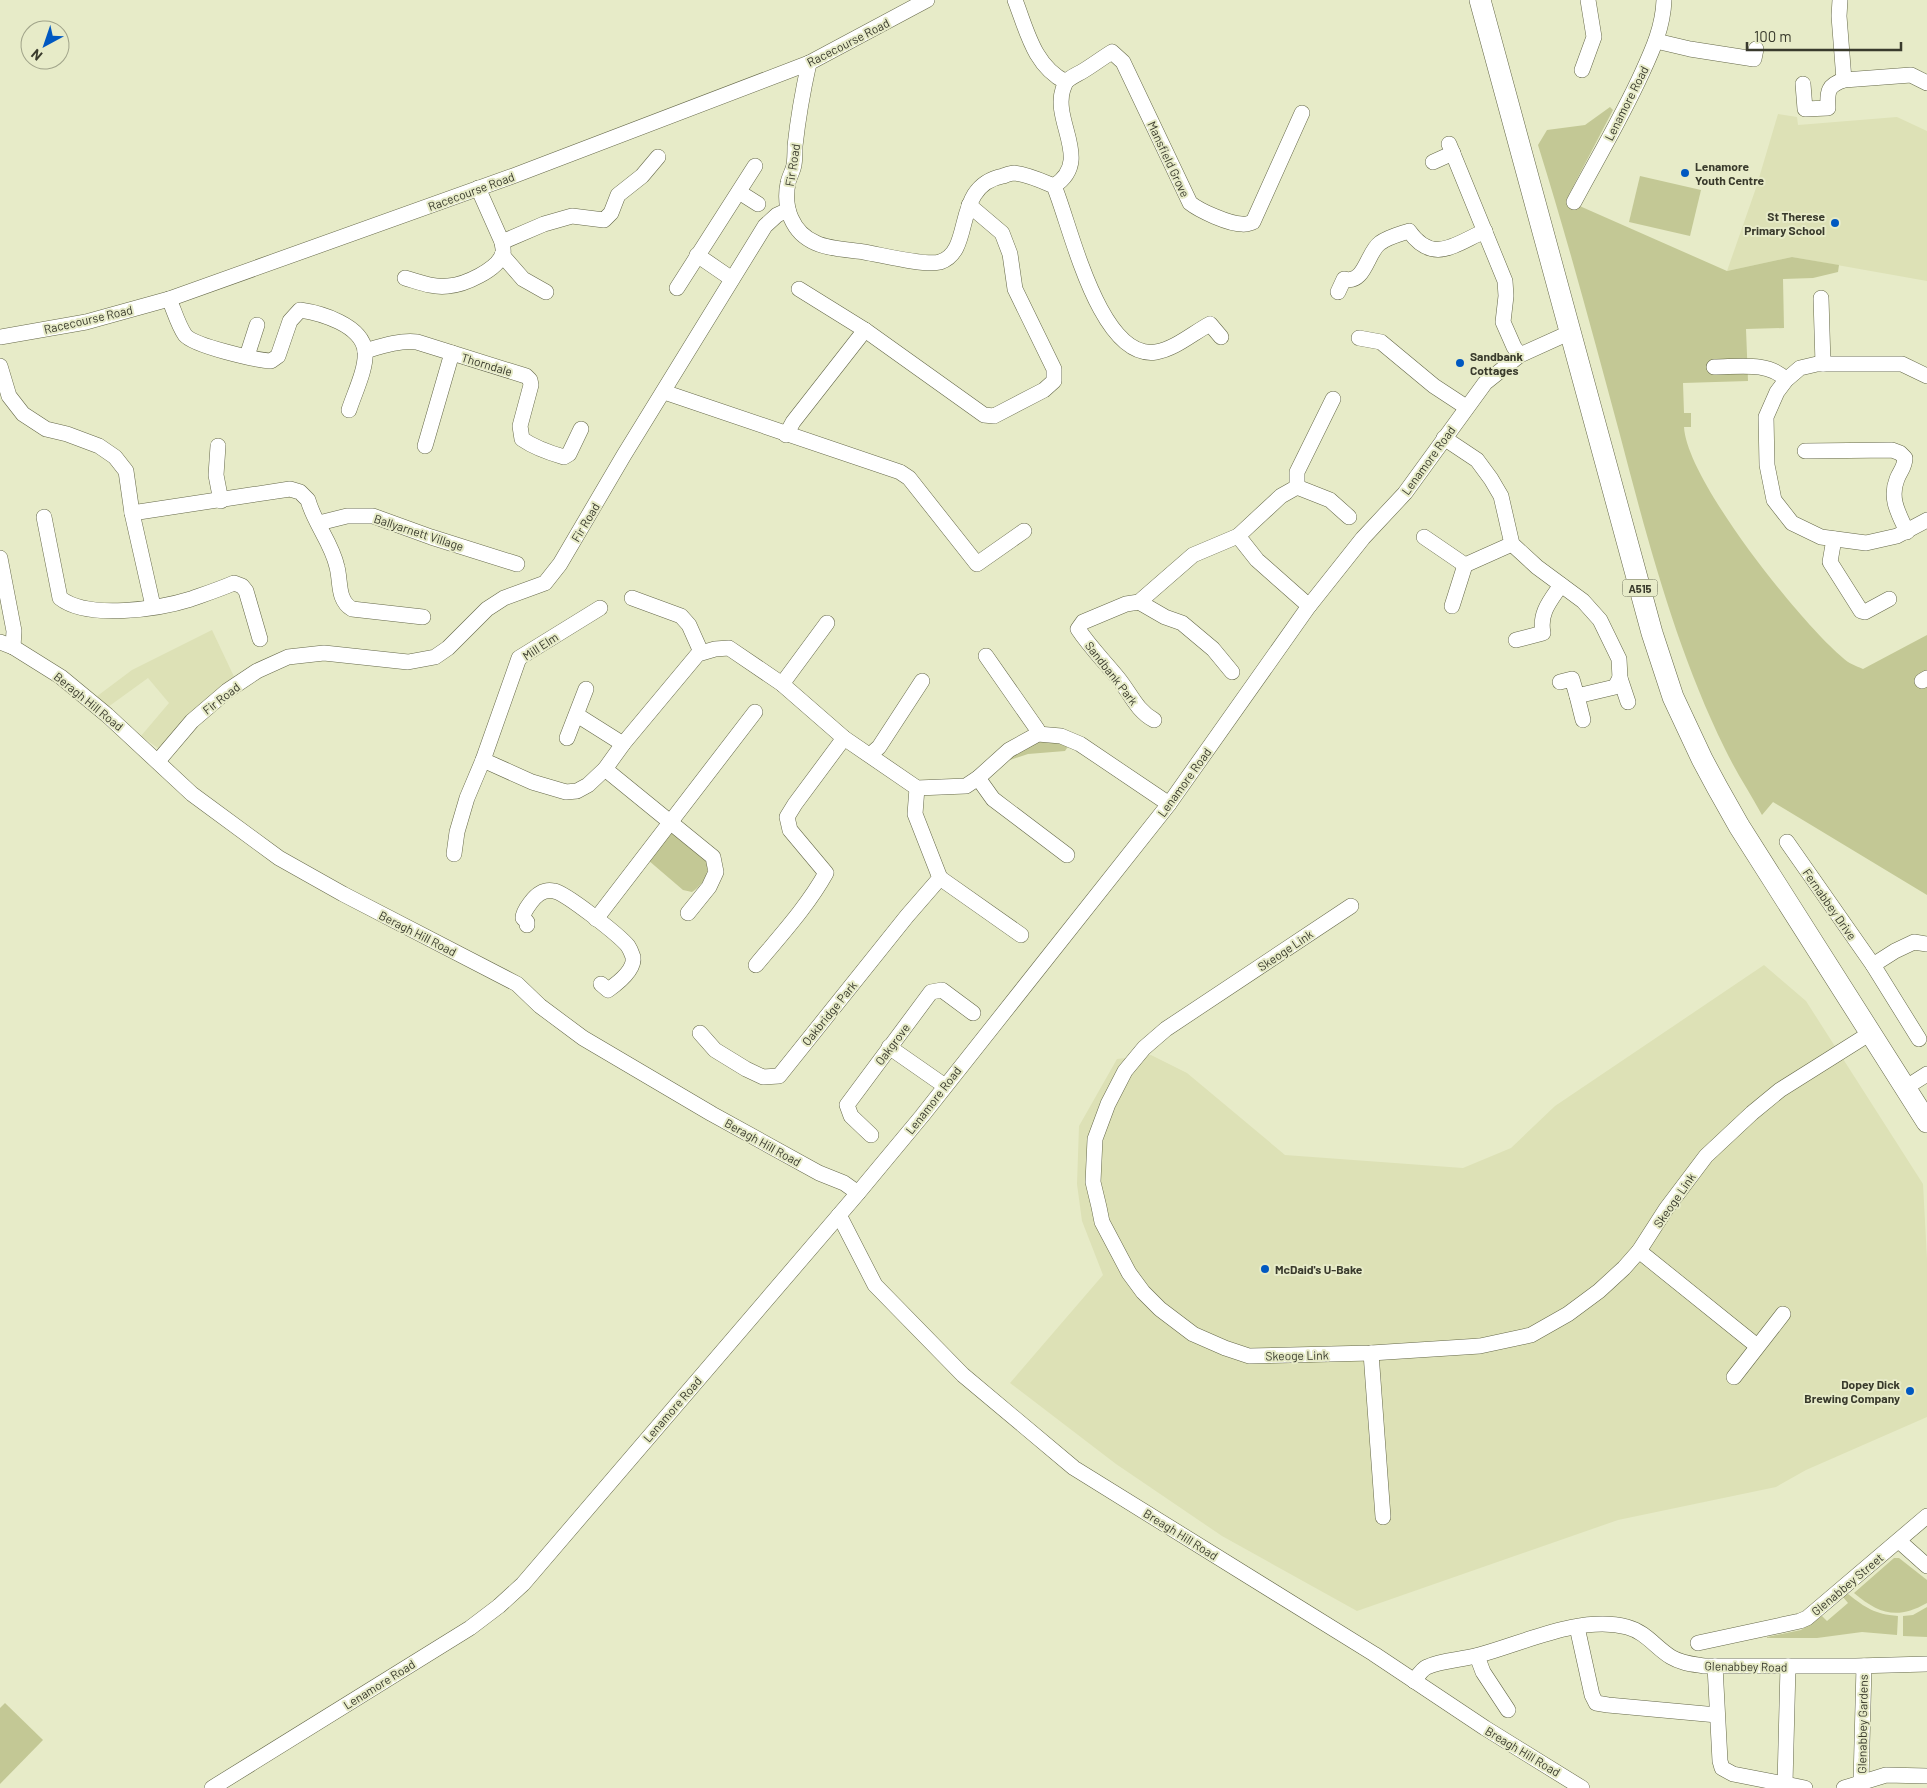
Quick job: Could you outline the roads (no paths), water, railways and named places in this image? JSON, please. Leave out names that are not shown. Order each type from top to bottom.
[{"type":"highway","name":"A515","points":[[1480,0],[1518,144],[1572,332],[1652,633],[1673,697],[1702,759],[1739,826],[1927,1122]]},
{"type":"street","name":"Racecourse Road","points":[[0,337],[86,322],[169,299],[478,188],[703,105],[809,63],[927,0]]},
{"type":"street","points":[[1015,0],[1039,60],[1056,77],[1066,82],[1062,93],[1061,106],[1071,150],[1071,160],[1069,172],[1062,181],[1054,186]]},
{"type":"street","points":[[1582,70],[1594,37],[1588,0]]},
{"type":"street","name":"Lenamore Road","points":[[1574,202],[1627,106],[1656,41],[1663,14],[1664,0]]},
{"type":"street","points":[[1840,0],[1839,16],[1844,80]]},
{"type":"street","points":[[1656,41],[1690,49],[1754,59],[1756,50]]},
{"type":"street","name":"Mansfield Grove","points":[[1066,82],[1112,52],[1123,62],[1190,203],[1196,208],[1242,225],[1253,222],[1302,113]]},
{"type":"street","name":"Fir Road","points":[[158,760],[192,721],[227,692],[257,671],[288,657],[324,653],[408,662],[435,657],[448,648],[487,609],[504,598],[545,583],[560,564],[765,226],[777,215],[788,210],[788,183],[794,165],[795,146],[809,63]]},
{"type":"street","points":[[1803,84],[1804,109],[1828,108],[1829,90],[1835,83],[1844,80],[1912,75],[1927,83]]},
{"type":"street","points":[[1433,162],[1451,148],[1505,281],[1506,296],[1503,322],[1514,347],[1520,355]]},
{"type":"street","points":[[403,276],[434,285],[447,286],[463,283],[478,277],[490,268],[502,248],[544,224],[572,216],[604,220],[611,213],[618,195],[642,176],[658,157]]},
{"type":"street","points":[[677,288],[755,166]]},
{"type":"street","points":[[788,210],[792,221],[802,234],[816,244],[921,262],[940,262],[953,253],[962,233],[969,205],[974,194],[993,178],[1014,173],[1054,186]]},
{"type":"street","points":[[1054,186],[1084,274],[1102,312],[1127,343],[1139,350],[1154,353],[1166,350],[1210,324],[1221,337]]},
{"type":"street","points":[[478,188],[502,248],[524,279],[548,293]]},
{"type":"street","points":[[739,192],[758,204]]},
{"type":"street","points":[[799,289],[865,330],[984,415],[994,416],[1044,390],[1054,381],[1054,369],[1015,289],[1010,254],[1002,233],[969,205]]},
{"type":"street","points":[[1338,292],[1344,279],[1349,280],[1357,277],[1379,243],[1386,240],[1409,231],[1424,247],[1440,251],[1485,231]]},
{"type":"street","points":[[697,255],[732,279]]},
{"type":"street","points":[[1821,298],[1823,364]]},
{"type":"street","points":[[169,299],[186,337],[198,344],[260,360],[271,361],[278,356],[290,321],[300,310],[334,319],[360,339],[365,351],[362,370],[349,410]]},
{"type":"street","points":[[246,356],[257,325]]},
{"type":"street","points":[[786,434],[793,422],[865,330]]},
{"type":"street","name":"Lenamore Road","points":[[212,1788],[470,1628],[499,1606],[522,1584],[858,1193],[945,1086],[1170,804],[1309,606],[1362,538],[1405,493],[1485,383],[1520,355],[1572,332]]},
{"type":"street","points":[[1359,338],[1380,342],[1434,386],[1466,407]]},
{"type":"street","name":"Thorndale","points":[[365,351],[408,341],[526,376],[530,380],[530,396],[520,426],[522,439],[529,444],[564,457],[569,454],[580,429]]},
{"type":"street","name":"Thorndale","points":[[425,446],[452,353]]},
{"type":"street","points":[[1927,376],[1902,364],[1823,364],[1800,368],[1786,380],[1766,417],[1767,465],[1774,500],[1792,523],[1821,537],[1866,542],[1898,536],[1927,520]]},
{"type":"street","points":[[0,366],[3,393],[23,414],[46,429],[68,434],[99,446],[115,456],[126,471],[132,513],[153,606]]},
{"type":"street","points":[[1714,367],[1766,368],[1775,371],[1786,380]]},
{"type":"street","points":[[664,392],[900,472],[909,478],[977,564],[1024,531]]},
{"type":"street","points":[[1333,399],[1297,472],[1297,487],[1330,500],[1349,517]]},
{"type":"street","points":[[1444,438],[1477,460],[1491,479],[1501,496],[1512,544],[1537,567],[1583,601],[1600,620],[1619,659],[1620,678],[1628,702]]},
{"type":"street","points":[[218,446],[216,474],[221,501]]},
{"type":"street","points":[[1805,451],[1892,450],[1900,453],[1905,458],[1905,464],[1897,477],[1893,496],[1896,508],[1907,532]]},
{"type":"street","name":"Sandbank Park","points":[[1154,720],[1143,714],[1119,680],[1078,629],[1083,622],[1126,604],[1139,602],[1193,555],[1238,536],[1281,496],[1297,487]]},
{"type":"street","points":[[132,513],[290,490],[300,492],[308,500],[337,565],[342,600],[346,605],[352,609],[423,617]]},
{"type":"street","name":"Ballyarnett Village","points":[[319,522],[347,516],[374,516],[431,537],[517,564]]},
{"type":"street","points":[[44,517],[60,598],[69,605],[119,612],[189,600],[234,583],[242,586],[246,591],[260,639]]},
{"type":"street","points":[[1238,536],[1257,560],[1309,606]]},
{"type":"street","points":[[1424,537],[1465,565]]},
{"type":"street","points":[[1834,539],[1830,562],[1861,611],[1865,612],[1889,599]]},
{"type":"street","points":[[1452,606],[1465,565],[1512,544]]},
{"type":"street","points":[[0,558],[14,631],[7,644]]},
{"type":"street","points":[[1516,640],[1543,633],[1541,623],[1543,613],[1561,585]]},
{"type":"street","points":[[632,598],[681,616],[690,625],[701,652]]},
{"type":"street","points":[[1139,602],[1165,617],[1182,623],[1213,649],[1232,672]]},
{"type":"street","name":"Mill Elm","points":[[454,854],[463,809],[483,760],[519,658],[600,608]]},
{"type":"street","points":[[782,684],[827,623]]},
{"type":"street","name":"Beragh Hill Road","points":[[7,644],[61,677],[108,715],[192,794],[279,858],[342,894],[517,984],[540,1006],[583,1038],[819,1174],[844,1183],[858,1193]]},
{"type":"street","points":[[483,760],[532,782],[566,792],[577,791],[588,785],[605,769],[623,744],[698,654],[715,649],[729,648],[782,684],[844,738],[917,788],[966,786],[978,778],[1009,750],[1038,734],[1061,736],[1080,744],[1170,804]]},
{"type":"street","points":[[986,656],[1037,729],[1038,734]]},
{"type":"street","points":[[1577,696],[1615,687],[1620,678]]},
{"type":"street","points":[[1560,682],[1572,679],[1583,720]]},
{"type":"street","points":[[870,755],[879,747],[922,680]]},
{"type":"street","points":[[567,738],[586,689]]},
{"type":"street","points":[[596,919],[756,712]]},
{"type":"street","points":[[576,715],[623,744]]},
{"type":"street","points":[[756,965],[804,908],[826,873],[790,830],[787,817],[844,738]]},
{"type":"street","points":[[605,769],[713,857],[716,872],[709,887],[688,913]]},
{"type":"street","points":[[978,778],[993,798],[1067,855]]},
{"type":"street","points":[[917,788],[915,814],[940,878],[1021,935]]},
{"type":"street","name":"Fernabbey Drive","points":[[1787,842],[1873,965],[1920,1039]]},
{"type":"street","name":"Oakbridge Park","points":[[700,1033],[715,1050],[746,1068],[763,1077],[779,1076],[907,916],[940,878]]},
{"type":"street","points":[[527,925],[523,914],[532,900],[539,893],[552,890],[562,893],[596,919],[630,948],[633,958],[630,970],[616,984],[608,990],[601,984]]},
{"type":"street","name":"Skeoge Link","points":[[1351,906],[1166,1029],[1144,1048],[1125,1071],[1095,1139],[1093,1182],[1102,1222],[1130,1273],[1160,1309],[1193,1334],[1249,1356],[1371,1353],[1480,1346],[1531,1334],[1568,1314],[1599,1291],[1639,1251],[1666,1209],[1706,1156],[1752,1113],[1780,1090],[1870,1034]]},
{"type":"street","points":[[1873,965],[1914,942],[1927,944]]},
{"type":"street","name":"Oakgrove","points":[[872,1134],[851,1116],[847,1105],[931,992],[942,990],[973,1013]]},
{"type":"street","points":[[889,1047],[945,1086]]},
{"type":"street","points":[[1905,1088],[1927,1074]]},
{"type":"street","name":"Breagh Hill Road","points":[[839,1215],[875,1286],[963,1375],[1074,1468],[1374,1654],[1582,1788]]},
{"type":"street","points":[[1639,1251],[1757,1346]]},
{"type":"street","points":[[1734,1377],[1783,1314]]},
{"type":"street","points":[[1371,1353],[1383,1517]]},
{"type":"street","name":"Glenabbey Street","points":[[1698,1643],[1807,1618],[1927,1516]]},
{"type":"street","points":[[1899,1541],[1927,1566]]},
{"type":"street","name":"Glenabbey Road","points":[[1414,1681],[1425,1668],[1477,1656],[1586,1625],[1618,1625],[1630,1628],[1650,1638],[1670,1656],[1679,1661],[1697,1665],[1864,1666],[1927,1664]]},
{"type":"street","points":[[1577,1627],[1592,1695],[1596,1702],[1608,1705],[1717,1715]]},
{"type":"street","points":[[1477,1656],[1483,1672],[1508,1710]]},
{"type":"street","points":[[1715,1666],[1720,1761],[1722,1768],[1733,1774],[1805,1788]]},
{"type":"street","points":[[1786,1784],[1788,1666]]},
{"type":"street","name":"Glenabbey Gardens","points":[[1861,1782],[1864,1666]]},
{"type":"street","points":[[1844,1788],[1886,1775],[1927,1776]]},
{"type":"place","name":"Lenamore Youth Centre","points":[[1685,173]]},
{"type":"place","name":"St Therese Primary School","points":[[1835,223]]},
{"type":"place","name":"Sandbank Cottages","points":[[1460,363]]},
{"type":"place","name":"McDaid's U-Bake","points":[[1265,1269]]},
{"type":"place","name":"Dopey Dick Brewing Company","points":[[1910,1391]]}]
